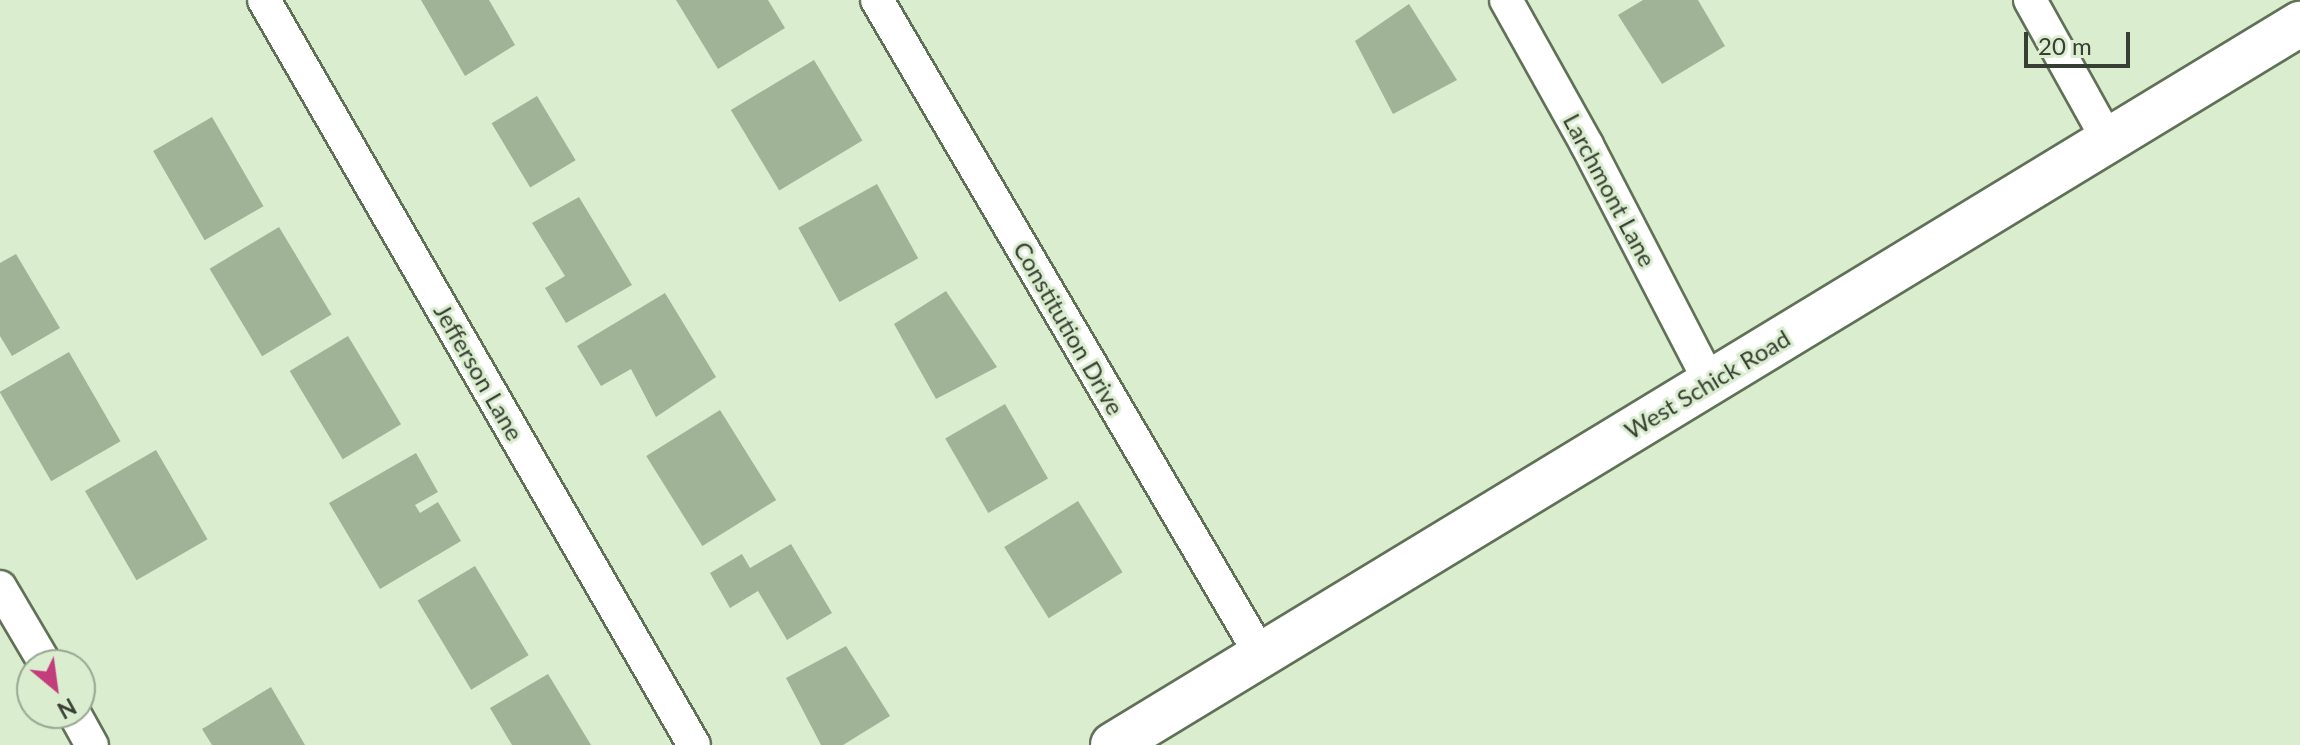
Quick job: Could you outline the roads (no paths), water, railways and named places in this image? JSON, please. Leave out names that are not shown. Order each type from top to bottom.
[{"type":"street","name":"Jefferson Lane","points":[[264,0],[694,745]]},
{"type":"street","name":"Constitution Drive","points":[[877,0],[1261,655]]},
{"type":"street","name":"Larchmont Lane","points":[[1506,0],[1594,159],[1710,382]]},
{"type":"street","points":[[2030,0],[2108,140]]},
{"type":"street","name":"West Schick Road","points":[[1113,745],[2300,24]]},
{"type":"street","points":[[0,587],[37,649]]}]
